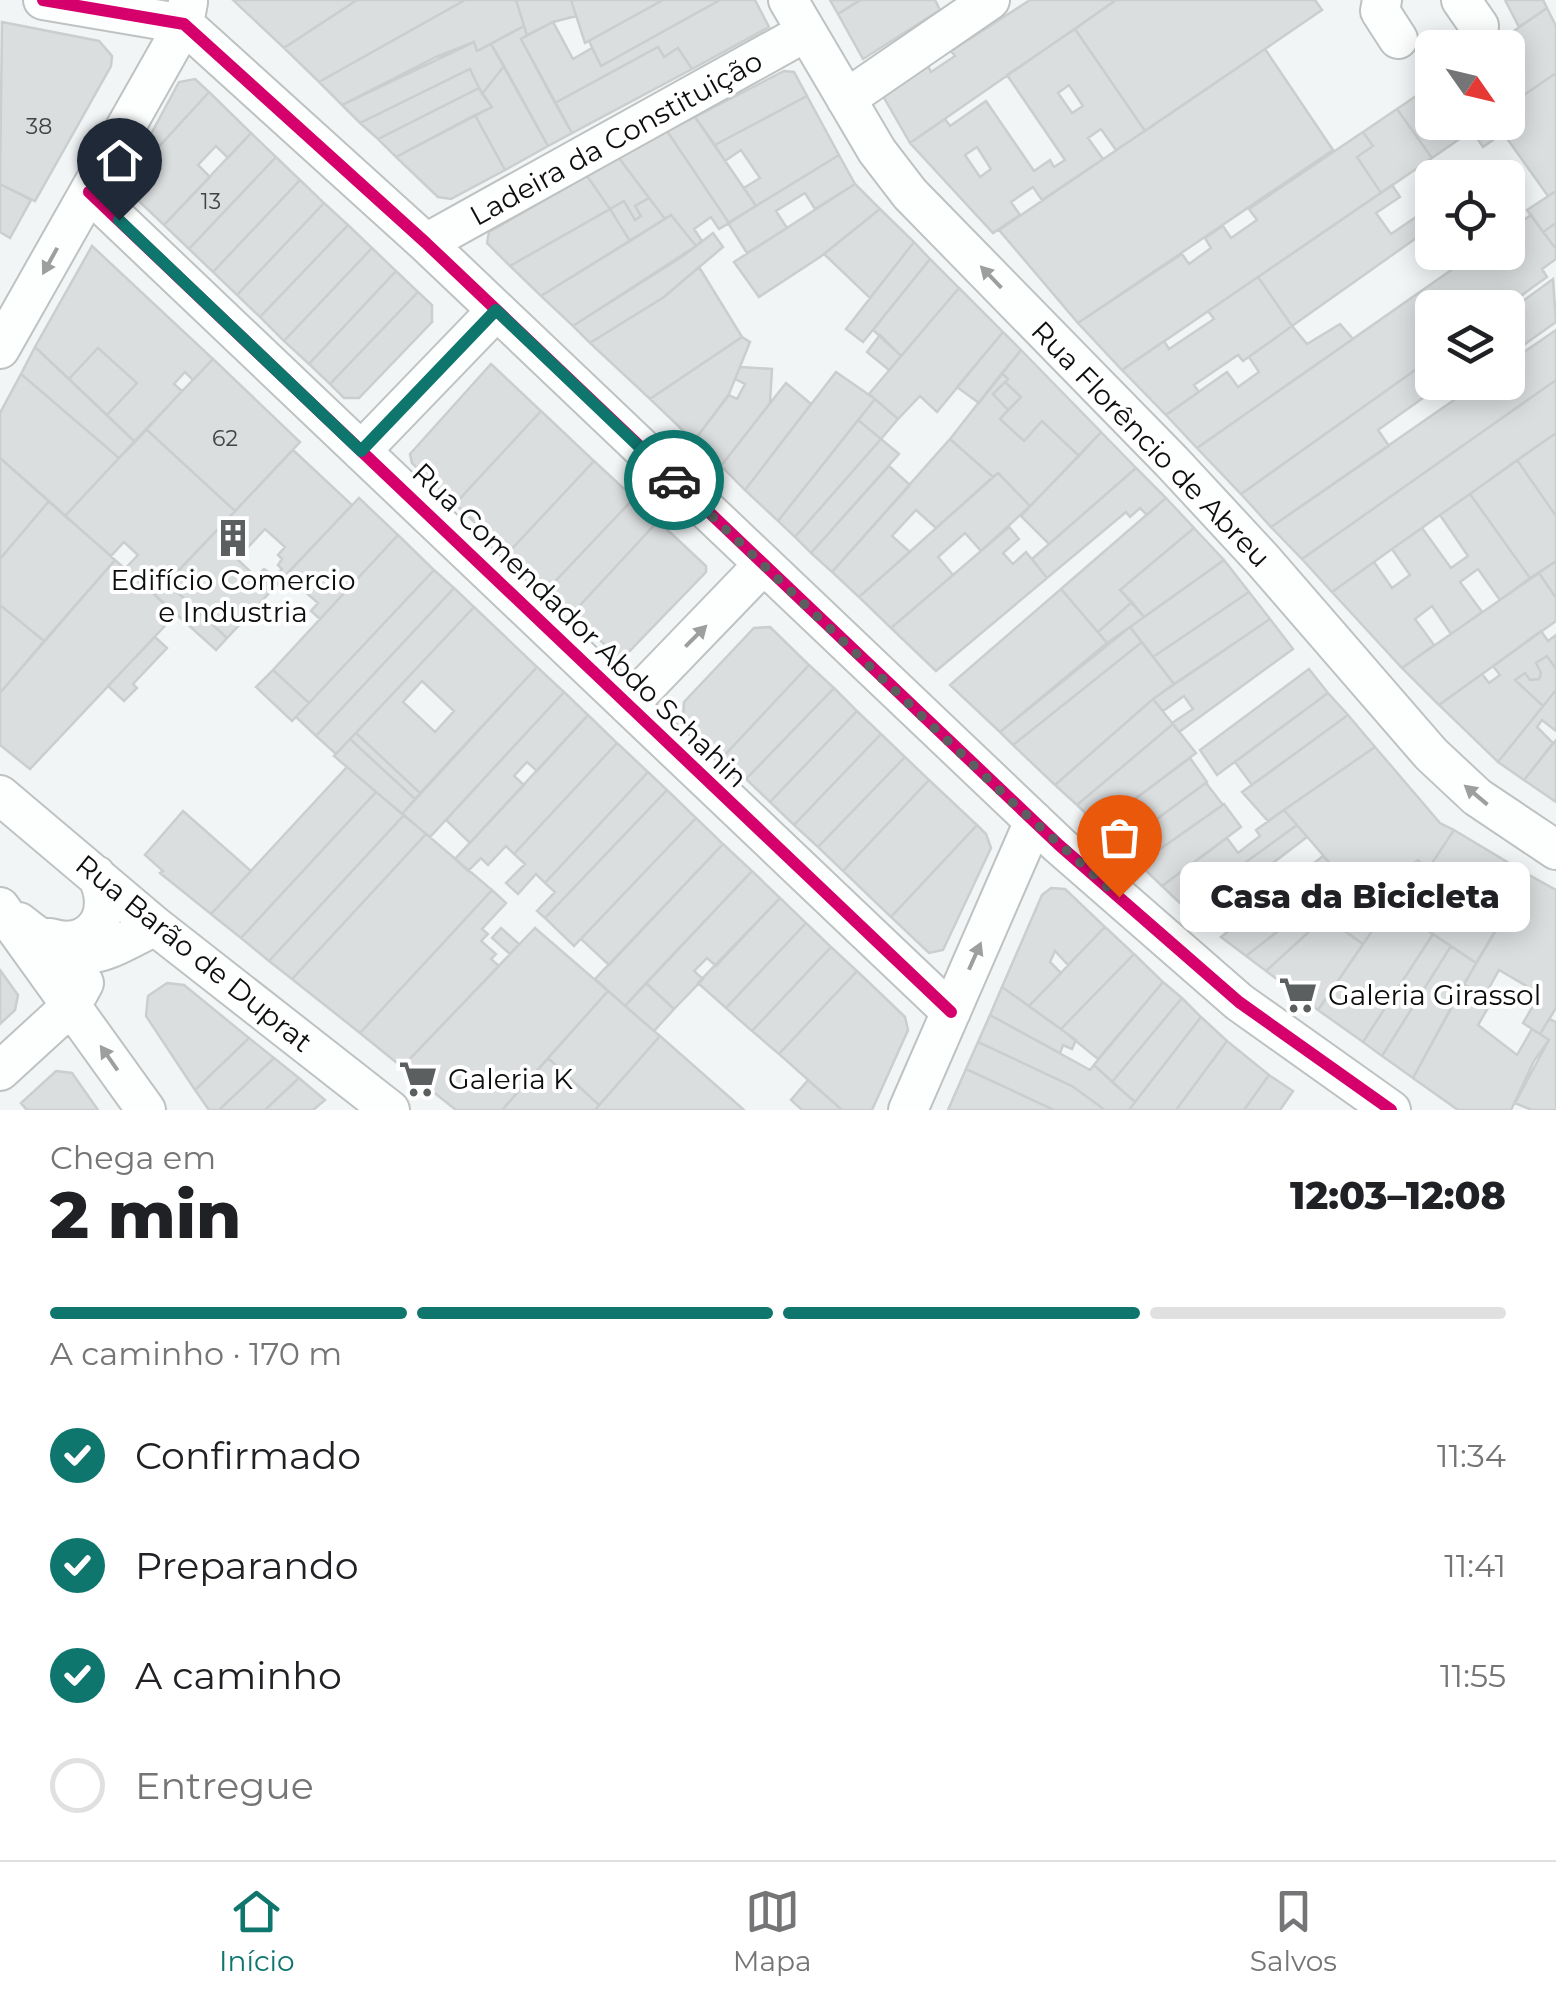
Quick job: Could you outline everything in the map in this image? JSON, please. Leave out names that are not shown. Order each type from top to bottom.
[{"type":"street","points":[[43,0],[186,12],[1034,821],[1239,1002],[1390,1110]]},
{"type":"street","points":[[846,99],[990,0]]},
{"type":"street","points":[[1382,0],[1380,11],[1398,40]]},
{"type":"street","points":[[0,349],[186,12]]},
{"type":"street","name":"Rua Florêncio de Abreu","points":[[797,16],[877,151],[910,194],[1185,476],[1432,754],[1478,797],[1556,850]]},
{"type":"street","name":"Ladeira da Constituição","points":[[426,243],[797,16]]},
{"type":"street","name":"Rua Comendador Abdo Schahin","points":[[89,192],[950,1012]]},
{"type":"street","points":[[361,451],[496,310]]},
{"type":"street","points":[[628,705],[764,565]]},
{"type":"street","name":"Rua Barão de Duprat","points":[[0,795],[155,926],[390,1110]]},
{"type":"street","points":[[908,1110],[1034,821]]},
{"type":"street","points":[[32,932],[72,942],[90,934],[105,900],[105,891],[96,875]]},
{"type":"street","points":[[0,906],[32,932],[83,956],[102,952],[155,926]]},
{"type":"street","points":[[0,906],[146,1110]]},
{"type":"street","points":[[0,1071],[72,1005],[102,952]]},
{"type":"building","points":[[233,0],[357,0],[284,48]]},
{"type":"building","points":[[357,0],[465,0],[319,82],[284,48]]},
{"type":"building","points":[[465,0],[516,0],[524,26],[477,51],[474,42],[436,57],[342,105],[319,82]]},
{"type":"building","points":[[516,0],[571,0],[576,16],[527,35]]},
{"type":"building","points":[[571,0],[663,0],[585,43]]},
{"type":"building","points":[[663,0],[720,0],[601,66],[589,41]]},
{"type":"building","points":[[720,0],[755,0],[769,27],[692,69],[678,48],[664,57],[658,47],[555,103],[521,39],[553,22],[573,59],[592,48],[601,66]]},
{"type":"building","points":[[830,0],[859,0],[859,1],[838,14]]},
{"type":"building","points":[[860,0],[935,0],[940,10],[863,59],[838,14]]},
{"type":"building","points":[[1030,0],[1116,0],[910,143],[883,96],[928,66],[931,72],[955,56],[951,51]]},
{"type":"building","points":[[1116,0],[1315,0],[1322,10],[1145,131],[1075,29]]},
{"type":"building","points":[[1505,0],[1543,0],[1547,8],[1519,27]]},
{"type":"building","points":[[1547,8],[1556,26],[1556,73],[1525,94],[1525,30],[1515,30]]},
{"type":"building","points":[[2,22],[99,41],[112,56],[111,66],[35,201],[0,184]]},
{"type":"building","points":[[524,26],[527,35],[521,39],[572,133],[548,146],[491,44]]},
{"type":"building","points":[[1075,29],[1145,131],[1116,150],[1101,129],[1088,138],[1103,159],[1042,200],[1033,187],[1011,202],[1020,215],[993,233],[910,143],[945,119],[950,126],[986,101],[1034,171],[1050,160],[1054,167],[1065,160],[1007,75]],"holes":[[[1069,85],[1083,106],[1072,113],[1058,93]],[[977,147],[991,169],[980,177],[965,155]]]},
{"type":"building","points":[[474,42],[477,51],[491,44],[504,66],[482,94],[470,69],[360,123],[342,105]]},
{"type":"building","points":[[658,47],[664,57],[678,48],[692,69],[572,133],[555,103]]},
{"type":"building","points":[[1265,49],[1333,150],[1078,323],[999,230]]},
{"type":"building","points":[[504,66],[548,146],[505,170],[475,115],[492,107],[482,94]]},
{"type":"building","points":[[470,69],[479,88],[378,139],[360,123]]},
{"type":"building","points":[[784,71],[794,72],[807,96],[715,145],[695,117]]},
{"type":"building","points":[[1556,73],[1556,191],[1548,196],[1508,140],[1525,140],[1525,94]]},
{"type":"building","points":[[195,79],[209,92],[123,186],[179,82]]},
{"type":"building","points":[[479,88],[492,107],[396,157],[378,139]]},
{"type":"building","points":[[209,92],[251,133],[228,158],[216,146],[198,165],[210,177],[164,225],[123,186]]},
{"type":"building","points":[[807,96],[839,155],[756,206],[744,188],[760,178],[741,150],[725,161],[715,145]]},
{"type":"building","points":[[1415,97],[1415,134],[1397,109]]},
{"type":"building","points":[[1397,109],[1415,140],[1419,140],[1432,158],[1415,160],[1415,170],[1381,193],[1357,157],[1373,146],[1363,132]]},
{"type":"building","points":[[475,115],[505,170],[451,199],[438,197],[396,157]]},
{"type":"building","points":[[695,117],[756,206],[729,223],[667,131]]},
{"type":"building","points":[[667,131],[729,223],[719,229],[711,217],[694,229],[702,241],[696,246],[671,215],[665,219],[619,158]]},
{"type":"building","points":[[1363,132],[1373,146],[1357,157],[1381,193],[1122,370],[1078,323],[1182,254],[1189,264],[1211,248],[1205,238],[1223,226],[1231,238],[1257,220],[1249,209]]},
{"type":"building","points":[[251,133],[276,157],[189,249],[164,225]]},
{"type":"building","points":[[1419,140],[1458,140],[1432,158]]},
{"type":"building","points":[[839,155],[855,184],[815,209],[805,193],[776,211],[787,228],[747,253],[728,223]]},
{"type":"building","points":[[276,157],[300,180],[213,272],[189,249]]},
{"type":"building","points":[[619,158],[649,198],[635,206],[641,216],[635,220],[624,201],[610,209],[587,176]]},
{"type":"building","points":[[587,176],[610,209],[510,266],[487,243],[489,232]]},
{"type":"building","points":[[300,180],[324,203],[237,295],[213,272]]},
{"type":"building","points":[[0,184],[31,200],[10,238],[0,232]]},
{"type":"building","points":[[855,184],[880,209],[820,257],[759,297],[734,262]]},
{"type":"building","points":[[1392,185],[1400,197],[1376,213],[1391,234],[1415,218],[1415,239],[1292,326],[1258,277]]},
{"type":"building","points":[[1556,191],[1556,223],[1543,232],[1527,210]]},
{"type":"building","points":[[649,198],[665,219],[630,241],[610,209],[624,201],[635,220],[641,216],[635,206]]},
{"type":"building","points":[[324,203],[348,225],[260,317],[237,295]]},
{"type":"building","points":[[610,209],[630,241],[541,296],[510,266]]},
{"type":"building","points":[[880,209],[914,242],[870,298],[824,254]]},
{"type":"building","points":[[671,215],[696,246],[573,326],[541,296]]},
{"type":"building","points":[[1531,215],[1556,249],[1556,259],[1542,269],[1547,277],[1525,293],[1423,290],[1451,270],[1525,270],[1525,219]]},
{"type":"building","points":[[1556,223],[1556,249],[1543,232]]},
{"type":"building","points":[[348,225],[372,248],[284,341],[260,317]]},
{"type":"building","points":[[713,233],[723,247],[664,297],[590,343],[573,326],[683,256]]},
{"type":"building","points":[[914,242],[930,259],[863,342],[846,329]]},
{"type":"building","points":[[92,246],[213,359],[193,380],[185,372],[174,384],[182,391],[135,442],[107,415],[137,383],[98,348],[69,379],[35,347]]},
{"type":"building","points":[[372,248],[396,271],[309,364],[284,341]]},
{"type":"building","points":[[930,259],[959,288],[901,356],[873,330]]},
{"type":"building","points":[[699,267],[742,337],[650,399],[590,343],[664,297]]},
{"type":"building","points":[[396,271],[418,292],[330,384],[309,364]]},
{"type":"building","points":[[1258,277],[1292,326],[1243,361],[1238,355],[1194,385],[1199,392],[1166,415],[1122,370],[1164,341],[1169,349],[1214,319],[1208,311]]},
{"type":"building","points":[[1553,279],[1556,322],[1525,344],[1525,300]]},
{"type":"building","points":[[959,288],[1003,332],[937,412],[920,396],[898,419],[869,394]]},
{"type":"building","points":[[418,292],[432,305],[432,322],[359,398],[344,398],[330,384]]},
{"type":"building","points":[[1415,295],[1415,370],[1241,494],[1197,448]]},
{"type":"building","points":[[1340,324],[1353,339],[1197,448],[1166,415],[1227,372],[1238,387],[1259,372],[1249,357],[1292,326],[1307,344]]},
{"type":"building","points":[[1556,330],[1556,380],[1302,559],[1271,527],[1454,400],[1525,400],[1525,351]]},
{"type":"building","points":[[1003,332],[1021,350],[979,403],[957,387]]},
{"type":"building","points":[[880,335],[901,356],[889,370],[867,352]]},
{"type":"building","points":[[742,337],[750,342],[729,394],[694,441],[650,399]]},
{"type":"building","points":[[35,347],[135,442],[119,458],[21,374]]},
{"type":"building","points":[[98,348],[137,383],[107,415],[69,379]]},
{"type":"building","points":[[1021,350],[1101,432],[1079,456],[1042,421],[1024,441],[1000,419],[1021,397],[1005,382],[1008,379],[1002,373]]},
{"type":"building","points":[[213,359],[300,442],[235,511],[146,429]]},
{"type":"building","points":[[491,364],[541,411],[455,504],[412,463],[410,454]]},
{"type":"building","points":[[740,367],[772,369],[770,403],[721,466],[694,441],[729,395],[737,399],[745,384],[735,379]]},
{"type":"building","points":[[1415,370],[1415,400],[1420,400],[1378,430],[1389,446],[1271,527],[1241,494]]},
{"type":"building","points":[[836,372],[875,399],[778,521],[745,490]]},
{"type":"building","points":[[1002,373],[1008,379],[993,394],[1008,410],[1000,419],[1024,441],[1042,421],[1079,456],[1030,506],[998,473],[993,477],[950,439]]},
{"type":"building","points":[[21,374],[119,458],[65,516],[0,458],[0,413]]},
{"type":"building","points":[[1556,380],[1556,433],[1332,592],[1302,559]]},
{"type":"building","points":[[1005,382],[1021,397],[1008,410],[993,394]]},
{"type":"building","points":[[786,383],[811,404],[745,490],[721,466]]},
{"type":"building","points":[[875,399],[898,419],[881,439],[858,420]]},
{"type":"building","points":[[541,411],[594,461],[508,553],[455,504]]},
{"type":"building","points":[[858,420],[881,439],[795,537],[778,521]]},
{"type":"building","points":[[146,429],[235,511],[155,595],[125,569],[138,555],[124,542],[111,556],[65,516]]},
{"type":"building","points":[[1101,432],[1136,468],[1049,544],[1021,516]]},
{"type":"building","points":[[1556,433],[1556,516],[1517,460]]},
{"type":"building","points":[[881,439],[899,454],[811,553],[795,537]]},
{"type":"building","points":[[950,439],[993,477],[936,528],[916,510],[892,536],[910,552],[859,597],[832,572]]},
{"type":"building","name":"Edifício Comercio e Industria","points":[[293,450],[352,505],[227,638],[167,583]],"holes":[[[265,529],[285,547],[278,555],[282,569],[275,576],[264,569],[256,577],[237,559]]]},
{"type":"building","points":[[0,458],[49,501],[0,559]]},
{"type":"building","points":[[1517,460],[1556,516],[1556,561],[1530,578],[1470,494]]},
{"type":"building","points":[[594,461],[634,498],[547,590],[508,553]]},
{"type":"building","points":[[889,466],[910,485],[832,572],[811,553]]},
{"type":"building","points":[[1136,468],[1166,498],[1147,515],[1140,508],[1130,517],[1126,512],[1047,578],[1032,559]]},
{"type":"building","points":[[998,473],[1030,506],[981,551],[965,533],[938,557],[953,575],[891,628],[859,597]]},
{"type":"building","points":[[1470,494],[1530,578],[1500,600],[1478,569],[1460,582],[1482,612],[1451,634],[1432,606],[1415,619],[1434,645],[1402,668],[1332,592],[1374,562],[1392,588],[1410,575],[1392,549],[1422,528],[1451,568],[1468,556],[1440,515]]},
{"type":"building","points":[[359,498],[398,535],[320,619],[311,611],[318,603],[295,583],[289,589],[280,581]]},
{"type":"building","points":[[634,498],[658,521],[572,614],[547,590]]},
{"type":"building","points":[[1166,498],[1194,528],[1120,590],[1132,602],[1098,632],[1061,589]]},
{"type":"building","points":[[49,501],[115,560],[44,641],[0,605],[0,559]]},
{"type":"building","points":[[658,521],[706,566],[706,572],[621,660],[572,614]]},
{"type":"building","points":[[1009,527],[1019,539],[1003,553],[1013,564],[1026,552],[1047,578],[936,671],[891,628]]},
{"type":"building","points":[[1194,528],[1224,560],[1144,617],[1120,590]]},
{"type":"building","points":[[398,535],[434,570],[309,703],[273,670]]},
{"type":"building","points":[[115,560],[176,614],[30,769],[0,745],[0,693]]},
{"type":"building","points":[[1224,560],[1249,592],[1153,657],[1130,627]]},
{"type":"building","points":[[1556,561],[1556,598],[1539,573]]},
{"type":"building","points":[[434,570],[454,588],[316,736],[296,717]]},
{"type":"building","points":[[1539,573],[1556,598],[1556,621],[1439,705],[1402,668]]},
{"type":"building","points":[[167,583],[227,638],[216,650],[155,595]]},
{"type":"building","points":[[454,588],[474,607],[336,754],[316,736]]},
{"type":"building","points":[[1061,589],[1107,643],[1000,732],[950,685]]},
{"type":"building","points":[[1249,592],[1270,619],[1174,684],[1153,657]]},
{"type":"building","points":[[1132,602],[1144,617],[1107,643],[1098,632]]},
{"type":"building","points":[[0,605],[44,641],[0,693]]},
{"type":"building","points":[[474,607],[537,667],[420,793],[356,733]],"holes":[[[422,681],[454,711],[435,732],[403,702]]]},
{"type":"building","points":[[1270,619],[1293,649],[1179,732],[1172,723],[1193,709],[1184,696],[1163,711],[1153,699]]},
{"type":"building","points":[[770,627],[809,665],[723,757],[683,719],[684,702],[754,628]]},
{"type":"building","points":[[1130,627],[1142,642],[1013,745],[1000,732]]},
{"type":"building","points":[[1541,631],[1548,641],[1556,635],[1556,669],[1547,656],[1536,663],[1541,673],[1539,679],[1530,680],[1525,673],[1515,680],[1543,706],[1498,762],[1439,705],[1482,674],[1489,683],[1500,675],[1493,666]]},
{"type":"building","points":[[155,637],[167,648],[133,684],[137,688],[124,701],[108,686]]},
{"type":"building","points":[[1142,642],[1174,684],[1055,785],[1013,745]]},
{"type":"building","points":[[1547,656],[1556,669],[1556,690],[1543,706],[1515,680],[1525,673],[1530,680],[1539,679],[1541,673],[1536,663]]},
{"type":"building","points":[[809,665],[834,688],[746,779],[723,757]]},
{"type":"building","points":[[537,667],[564,692],[430,837],[402,814]]},
{"type":"building","points":[[1309,669],[1328,693],[1217,775],[1200,750]]},
{"type":"building","points":[[273,670],[309,703],[292,721],[256,687]]},
{"type":"building","points":[[834,688],[857,711],[770,802],[746,779]]},
{"type":"building","points":[[1556,690],[1556,731],[1542,720],[1537,727],[1553,743],[1524,780],[1498,762]]},
{"type":"building","points":[[564,692],[588,715],[537,771],[527,762],[514,776],[524,785],[470,843],[446,820]]},
{"type":"building","points":[[1328,693],[1348,715],[1252,785],[1235,762]]},
{"type":"building","points":[[1153,699],[1173,724],[1077,805],[1055,785]]},
{"type":"building","points":[[857,711],[881,734],[794,825],[770,802]]},
{"type":"building","points":[[588,715],[617,743],[514,854],[506,846],[488,865],[481,858],[468,871],[455,859]]},
{"type":"building","points":[[1348,715],[1375,747],[1268,821],[1242,792]]},
{"type":"building","points":[[1173,724],[1196,753],[1099,826],[1077,805]]},
{"type":"building","points":[[356,733],[420,793],[415,799],[350,739]]},
{"type":"building","points":[[881,734],[905,757],[818,847],[794,825]]},
{"type":"building","points":[[350,739],[415,799],[402,814],[334,756]]},
{"type":"building","points":[[1556,740],[1556,802],[1524,780]]},
{"type":"building","points":[[617,743],[648,772],[545,883],[536,874],[518,894],[506,883],[525,864],[514,854]]},
{"type":"building","points":[[1375,747],[1440,823],[1454,830],[1428,869],[1418,860],[1371,893],[1363,882],[1354,891],[1284,810]]},
{"type":"building","points":[[905,757],[929,780],[843,871],[818,847]]},
{"type":"building","points":[[1190,758],[1207,782],[1120,846],[1099,826]]},
{"type":"building","points":[[347,767],[376,792],[241,938],[211,914]]},
{"type":"building","points":[[648,772],[667,790],[545,918],[537,911],[555,892],[545,883]]},
{"type":"building","points":[[929,780],[977,825],[891,917],[843,871]]},
{"type":"building","points":[[1206,783],[1223,805],[1139,864],[1120,846]]},
{"type":"building","points":[[667,790],[696,818],[574,946],[545,918]]},
{"type":"building","points":[[376,792],[404,815],[269,961],[241,938]]},
{"type":"building","points":[[1224,804],[1241,827],[1162,886],[1139,864]]},
{"type":"building","points":[[1284,810],[1297,825],[1184,907],[1162,886],[1227,838],[1238,853],[1260,836],[1256,830]]},
{"type":"building","points":[[183,811],[251,871],[211,914],[160,873],[163,871],[145,855]]},
{"type":"building","points":[[404,815],[426,834],[292,979],[269,961]]},
{"type":"building","points":[[696,818],[723,844],[609,965],[581,939]]},
{"type":"building","points":[[977,825],[986,834],[991,848],[943,950],[929,953],[891,917]]},
{"type":"building","points":[[1297,825],[1307,837],[1198,920],[1184,907]]},
{"type":"building","points":[[1454,830],[1529,875],[1476,963],[1371,893],[1418,860],[1428,869]]},
{"type":"building","points":[[426,834],[492,890],[360,1033],[292,979]]},
{"type":"building","points":[[723,844],[752,871],[625,1006],[595,979]]},
{"type":"building","points":[[1323,856],[1344,880],[1246,956],[1221,937]]},
{"type":"building","points":[[752,871],[780,898],[716,966],[707,958],[694,971],[703,979],[674,1009],[646,983]]},
{"type":"building","points":[[1529,875],[1556,890],[1556,1008],[1540,1034],[1523,1023],[1540,994],[1499,970],[1484,997],[1464,984]]},
{"type":"building","points":[[1344,880],[1354,891],[1266,971],[1246,956]]},
{"type":"building","points":[[1363,882],[1371,893],[1390,905],[1363,944],[1325,917]]},
{"type":"building","points":[[1051,888],[1065,889],[1105,927],[1068,965],[1055,951],[1050,962],[1061,973],[1029,1006],[1002,987],[1042,895]]},
{"type":"building","points":[[492,890],[506,903],[482,929],[488,934],[481,941],[496,954],[491,959],[499,966],[402,1067],[360,1033]]},
{"type":"building","points":[[780,898],[806,923],[726,1008],[698,983]]},
{"type":"building","points":[[1390,905],[1433,934],[1363,1042],[1318,1010]]},
{"type":"building","points":[[1325,917],[1363,944],[1318,1010],[1266,971]]},
{"type":"building","points":[[806,923],[831,947],[752,1031],[726,1008]]},
{"type":"building","points":[[1105,927],[1134,954],[1061,1029],[1029,1006]]},
{"type":"building","points":[[501,928],[519,944],[510,954],[492,938]]},
{"type":"building","points":[[535,928],[608,991],[502,1110],[456,1110],[402,1067]]},
{"type":"building","points":[[1433,934],[1451,946],[1382,1056],[1363,1042]]},
{"type":"building","points":[[1451,946],[1476,963],[1413,1078],[1382,1056]]},
{"type":"building","points":[[831,947],[857,971],[779,1054],[752,1031]]},
{"type":"building","points":[[1134,954],[1163,982],[1098,1059],[1061,1029]]},
{"type":"building","points":[[0,970],[18,995],[15,1010],[0,1024]]},
{"type":"building","points":[[857,971],[905,1017],[908,1030],[872,1110],[842,1110],[779,1054]]},
{"type":"building","points":[[1163,982],[1182,998],[1112,1082],[1094,1065]]},
{"type":"building","points":[[167,983],[184,985],[249,1038],[195,1090],[146,1016],[148,996]]},
{"type":"building","points":[[646,983],[674,1009],[654,1031],[625,1006]]},
{"type":"building","points":[[1464,984],[1492,1001],[1478,1025],[1517,1055],[1532,1029],[1549,1040],[1534,1061],[1511,1110],[1458,1110],[1413,1078]]},
{"type":"building","points":[[1002,987],[1076,1040],[1072,1049],[1063,1045],[1060,1053],[990,1015]]},
{"type":"building","points":[[608,991],[660,1036],[599,1105],[548,1058]]},
{"type":"building","points":[[1182,998],[1201,1017],[1135,1102],[1112,1082]]},
{"type":"building","points":[[990,1015],[1090,1070],[1094,1065],[1135,1102],[1129,1110],[1105,1110],[1072,1086],[978,1042]]},
{"type":"building","points":[[1201,1017],[1227,1041],[1176,1110],[1129,1110]]},
{"type":"building","points":[[1549,1019],[1556,1022],[1556,1110],[1532,1110],[1515,1103],[1549,1040],[1540,1034]]},
{"type":"building","points":[[660,1036],[744,1110],[595,1110]]},
{"type":"building","points":[[249,1038],[274,1058],[219,1110],[209,1110],[195,1090]]},
{"type":"building","points":[[1227,1041],[1269,1075],[1244,1110],[1176,1110]]},
{"type":"building","points":[[978,1042],[1072,1086],[1105,1110],[1054,1110],[966,1069]]},
{"type":"building","points":[[274,1058],[299,1078],[265,1110],[219,1110]]},
{"type":"building","points":[[548,1058],[599,1105],[595,1110],[502,1110]]},
{"type":"building","points":[[966,1069],[1054,1110],[948,1110]]},
{"type":"building","points":[[56,1071],[72,1073],[98,1110],[27,1110],[21,1103]]},
{"type":"building","points":[[1269,1075],[1293,1091],[1280,1110],[1244,1110]]},
{"type":"building","points":[[299,1078],[325,1100],[313,1110],[265,1110]]},
{"type":"building","points":[[808,1080],[842,1110],[802,1110],[791,1100]]},
{"type":"cycle path","points":[[43,0],[184,24],[426,243],[1059,845],[1239,1002],[1391,1110]]},
{"type":"cycle path","points":[[89,192],[951,1012]]},
{"type":"way so far","points":[[674,480],[1012,802],[1119,897]]},
{"type":"place","name":"Edifício Comercio e Industria","points":[[233,538]]},
{"type":"place","name":"Casa da Bicicleta","points":[[1119,897]]},
{"type":"place","name":"Galeria Girassol","points":[[1298,995]]},
{"type":"place","name":"Galeria K","points":[[418,1079]]},
{"type":"route","points":[[119,220],[361,451],[496,310],[674,480]]}]
